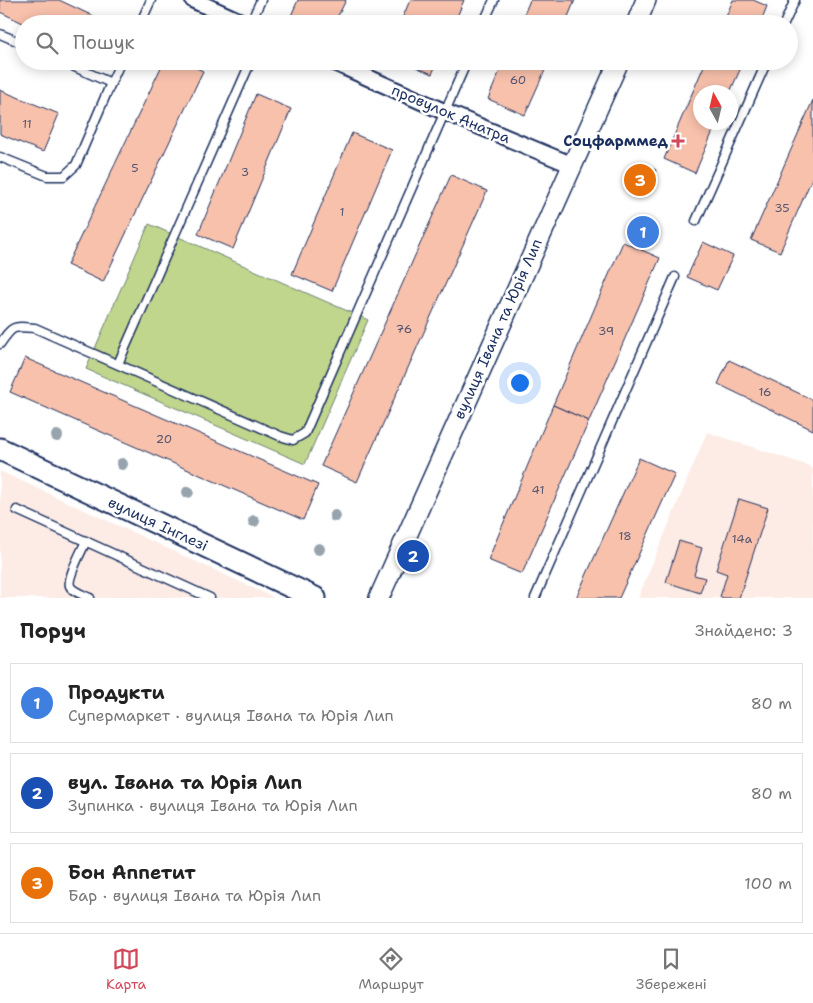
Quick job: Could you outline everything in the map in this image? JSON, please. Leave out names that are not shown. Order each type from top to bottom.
[{"type":"main road","name":"вулиця Інглезі","points":[[0,449],[315,598]]},
{"type":"street","points":[[193,0],[227,15]]},
{"type":"street","points":[[640,15],[646,0]]},
{"type":"street","name":"провулок Анатра","points":[[351,70],[572,165]]},
{"type":"street","name":"вулиця Івана та Юрія Лип","points":[[379,598],[615,70]]},
{"type":"lane","points":[[144,15],[151,0]]},
{"type":"lane","points":[[253,15],[261,0]]},
{"type":"lane","points":[[487,15],[494,0]]},
{"type":"lane","points":[[788,15],[795,0]]},
{"type":"lane","points":[[0,34],[15,40]]},
{"type":"lane","points":[[81,70],[111,83]]},
{"type":"lane","points":[[0,157],[47,176],[64,176],[76,165],[118,70]]},
{"type":"lane","points":[[118,364],[247,70]]},
{"type":"lane","points":[[0,344],[9,331],[17,326],[35,328],[280,436],[293,440],[305,434],[463,70]]},
{"type":"lane","points":[[696,222],[763,70]]},
{"type":"lane","points":[[536,598],[674,277]]},
{"type":"lane","points":[[17,510],[210,598]]},
{"type":"lane","points":[[86,541],[70,578],[70,585],[75,591],[90,598]]},
{"type":"shaded area","points":[[707,432],[807,465],[813,469],[813,598],[638,598]]},
{"type":"shaded area","points":[[0,471],[275,598],[0,598]]},
{"type":"green space","points":[[149,224],[368,320],[305,464],[86,369]]},
{"type":"building","points":[[0,0],[59,0],[91,15],[15,15],[15,19],[0,12]]},
{"type":"building","points":[[298,0],[346,0],[338,15],[291,15]]},
{"type":"building","points":[[410,0],[464,0],[458,15],[404,15]]},
{"type":"building","points":[[530,0],[575,0],[569,15],[524,15]]},
{"type":"building","points":[[733,0],[753,0],[767,6],[764,15],[727,15]]},
{"type":"building","points":[[160,70],[203,71],[103,282],[67,265]]},
{"type":"building","points":[[423,70],[434,70],[432,74]]},
{"type":"building","points":[[500,70],[545,70],[525,115],[488,99]]},
{"type":"building","points":[[702,70],[740,70],[733,85],[696,85]]},
{"type":"building","points":[[0,90],[59,114],[43,152],[0,134]]},
{"type":"building","points":[[693,91],[693,130],[714,130],[695,173],[664,159]]},
{"type":"building","points":[[256,94],[291,109],[233,249],[198,234]]},
{"type":"building","points":[[813,100],[813,176],[780,252],[751,240]]},
{"type":"building","points":[[352,133],[392,150],[332,291],[292,274]]},
{"type":"building","points":[[635,162],[656,170],[645,194],[625,186]]},
{"type":"building","points":[[451,175],[487,191],[357,482],[321,466]]},
{"type":"building","points":[[623,242],[660,258],[589,421],[553,405]]},
{"type":"building","points":[[703,242],[733,256],[717,290],[687,277]]},
{"type":"building","points":[[25,358],[318,485],[303,520],[10,392]]},
{"type":"building","points":[[729,360],[813,400],[813,430],[718,384]]},
{"type":"building","points":[[553,405],[589,421],[522,574],[488,560]]},
{"type":"building","points":[[639,458],[675,474],[619,598],[576,598]]},
{"type":"building","points":[[739,499],[768,508],[739,598],[724,598],[720,597],[727,574],[716,570]]},
{"type":"building","points":[[679,541],[702,548],[694,575],[705,578],[700,593],[666,582]]},
{"type":"place","name":"Соцфарммед","points":[[678,141]]},
{"type":"place","name":"Бон Аппетит","points":[[640,180]]},
{"type":"place","name":"Продукти","points":[[643,232]]},
{"type":"place","name":"вул. Івана та Юрія Лип","points":[[413,556]]}]
